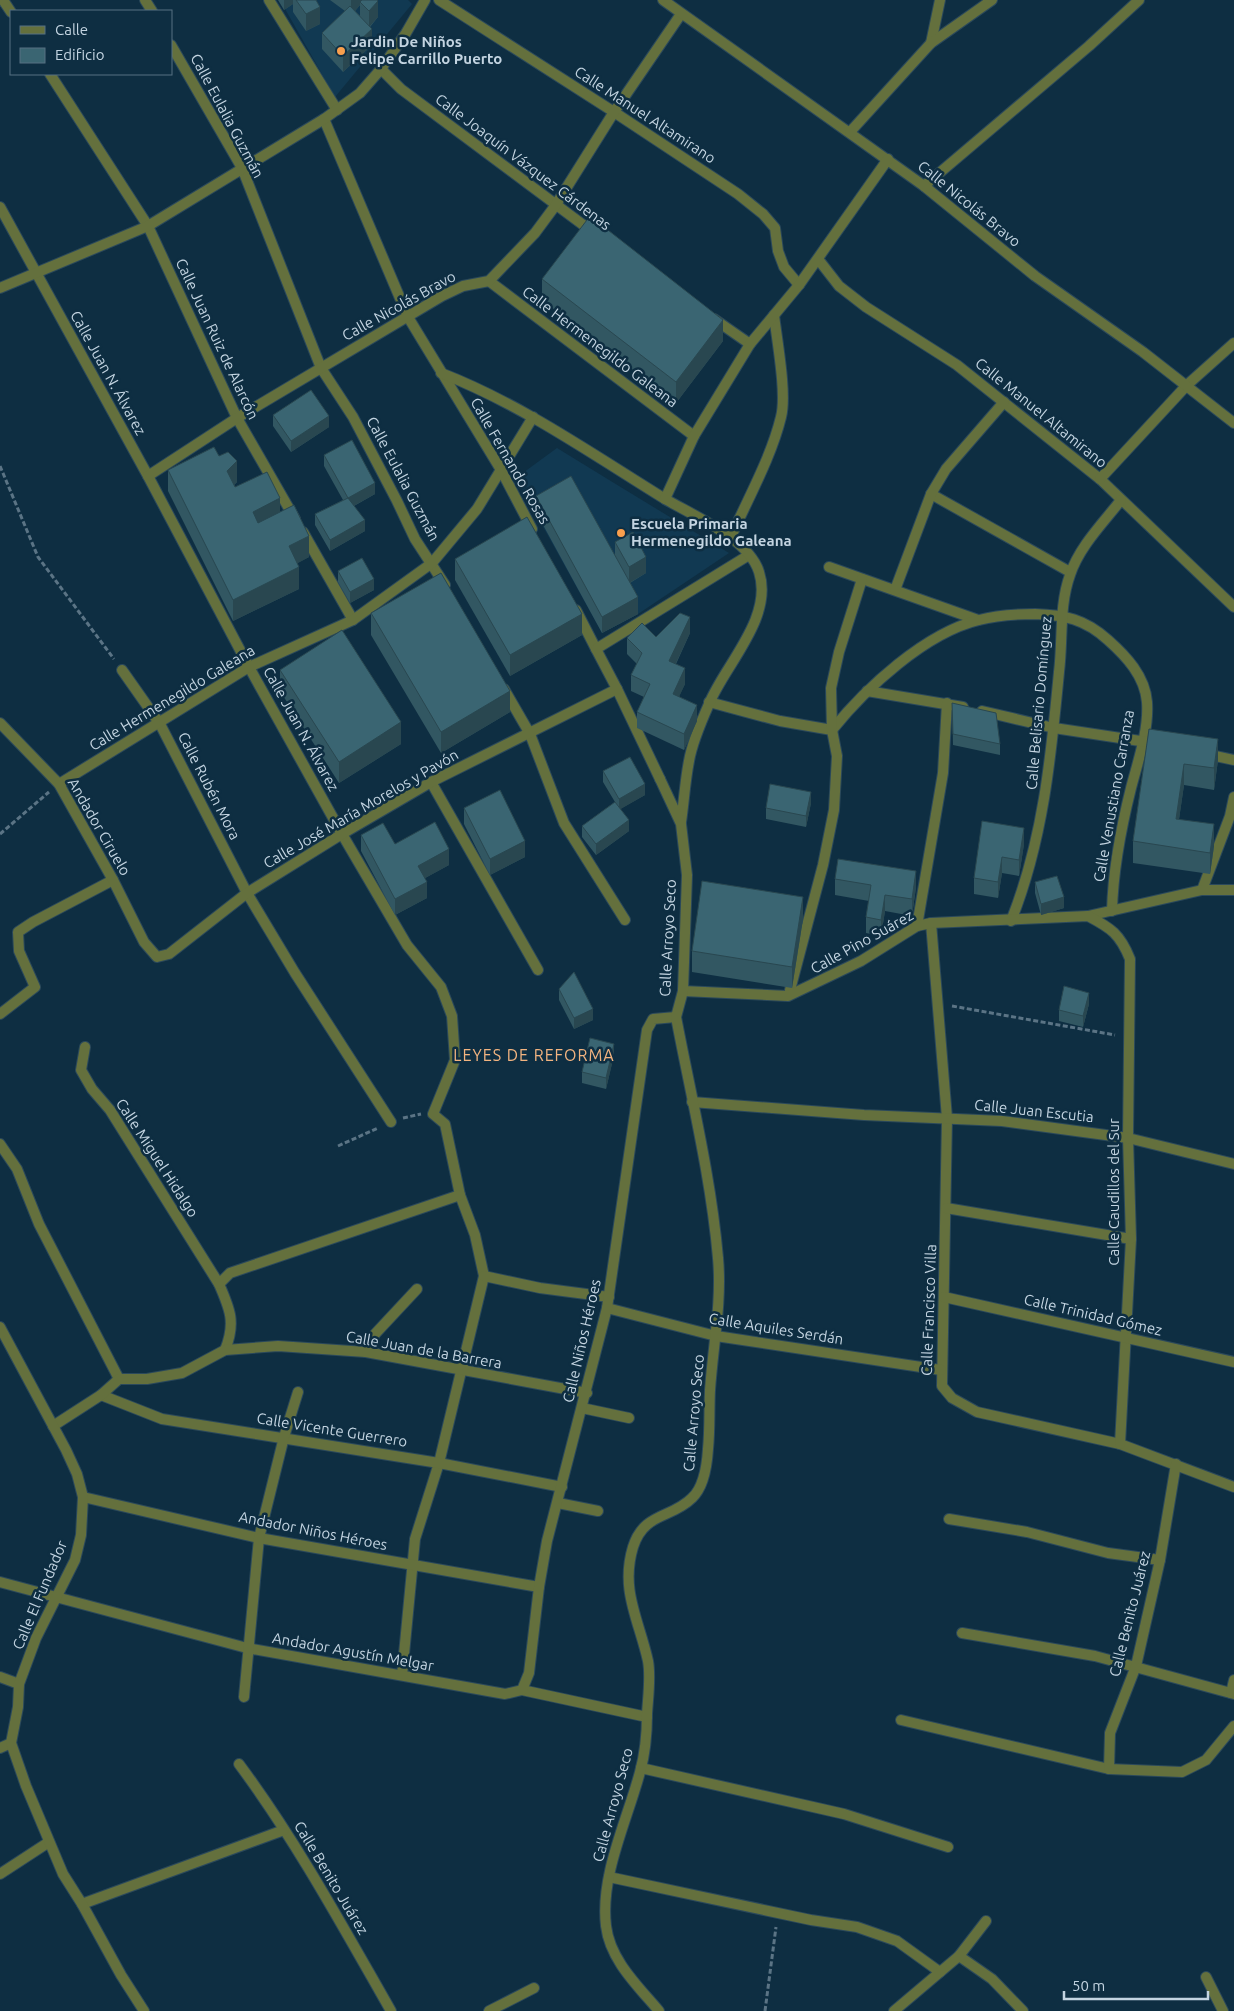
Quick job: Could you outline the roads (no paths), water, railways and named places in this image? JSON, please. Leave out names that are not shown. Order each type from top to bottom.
[{"type":"street","points":[[3,0],[10,10]]},
{"type":"street","points":[[269,0],[337,110]]},
{"type":"street","points":[[0,288],[148,226],[324,119],[360,93],[381,69],[426,0]]},
{"type":"street","name":"Calle Manuel Altamirano","points":[[439,0],[738,194],[763,214],[775,228],[778,252],[784,267],[799,285]]},
{"type":"street","name":"Calle Nicolás Bravo","points":[[663,0],[888,159],[1035,276],[1187,385],[1234,423]]},
{"type":"street","points":[[931,43],[940,0]]},
{"type":"street","points":[[850,132],[931,43],[992,0]]},
{"type":"street","points":[[924,186],[1090,46],[1139,0]]},
{"type":"street","points":[[488,281],[535,233],[555,206],[614,112],[681,14]]},
{"type":"street","name":"Calle Eulalia Guzmán","points":[[172,47],[242,168],[321,368],[353,417],[415,539],[452,598]]},
{"type":"street","name":"Calle Joaquín Vázquez Cárdenas","points":[[381,69],[401,89],[555,206],[604,240]]},
{"type":"street","name":"Calle Juan Ruiz de Alarcón","points":[[51,75],[148,226],[237,418],[353,620]]},
{"type":"street","name":"Calle Fernando Rosas","points":[[324,119],[408,318],[501,470],[537,538]]},
{"type":"street","points":[[774,315],[781,373],[782,416],[731,537],[665,499],[694,436],[750,344],[774,315],[799,285],[888,159]]},
{"type":"street","name":"Calle Juan N. Álvarez","points":[[0,207],[148,476],[249,667],[342,834],[407,945],[441,987],[452,1016],[455,1060],[433,1114],[445,1124],[460,1195],[474,1235],[484,1276]]},
{"type":"street","name":"Calle Manuel Altamirano","points":[[818,259],[839,286],[866,306],[950,360],[1100,479],[1234,607]]},
{"type":"street","name":"Calle Nicolás Bravo","points":[[148,476],[237,418],[463,286],[488,281]]},
{"type":"street","name":"Calle Hermenegildo Galeana","points":[[488,281],[694,436]]},
{"type":"street","points":[[709,315],[750,344]]},
{"type":"street","points":[[1100,479],[1187,385],[1234,343]]},
{"type":"street","name":"Calle Fernando Rosas","points":[[441,373],[470,384],[533,418],[665,499]]},
{"type":"street","points":[[895,590],[931,494],[946,469],[1004,402]]},
{"type":"street","name":"Calle Hermenegildo Galeana","points":[[59,784],[160,724],[249,667],[353,620],[432,564],[477,509],[533,418]]},
{"type":"street","points":[[931,494],[1070,572]]},
{"type":"street","name":"Calle Belisario Domínguez","points":[[1012,921],[1023,893],[1045,799],[1054,728],[1064,593],[1070,572],[1084,548],[1121,500]]},
{"type":"street","name":"Calle Arroyo Seco","points":[[659,2011],[615,1957],[606,1928],[606,1905],[609,1877],[641,1768],[647,1717],[648,1663],[632,1610],[627,1572],[634,1545],[642,1528],[656,1517],[677,1508],[693,1498],[702,1482],[708,1450],[719,1260],[708,1187],[676,1017],[683,990],[687,875],[681,824],[689,760],[709,702],[754,623],[762,588],[759,571],[749,555],[731,537]]},
{"type":"street","points":[[596,649],[749,555]]},
{"type":"street","points":[[829,566],[978,620]]},
{"type":"street","points":[[788,996],[822,865],[834,810],[837,756],[832,730],[831,688],[839,652],[862,579]]},
{"type":"street","points":[[569,598],[617,689]]},
{"type":"street","name":"Calle Venustiano Carranza","points":[[832,730],[867,691],[887,673],[946,633],[978,620],[1018,614],[1063,615],[1099,632],[1127,656],[1137,673],[1147,702],[1143,741],[1122,828],[1112,881],[1112,911]]},
{"type":"street","name":"Calle Rubén Mora","points":[[122,670],[160,724],[247,893],[295,973],[391,1122]]},
{"type":"street","points":[[500,683],[530,734],[564,823],[625,920]]},
{"type":"street","name":"Calle Arroyo Seco","points":[[617,689],[681,824]]},
{"type":"street","name":"Calle José María Morelos y Pavón","points":[[157,957],[169,954],[247,893],[431,782],[617,689]]},
{"type":"street","points":[[867,691],[947,703],[1054,728],[1161,745]]},
{"type":"street","points":[[709,702],[780,721],[832,730]]},
{"type":"street","points":[[917,926],[942,773],[947,703]]},
{"type":"street","name":"Andador Ciruelo","points":[[0,723],[59,784],[113,880],[144,942],[157,957]]},
{"type":"street","points":[[1198,752],[1234,760]]},
{"type":"street","points":[[431,782],[538,970]]},
{"type":"street","points":[[1202,890],[1230,816],[1234,797]]},
{"type":"street","points":[[0,1014],[35,987],[18,951],[18,932],[33,922],[113,880]]},
{"type":"street","name":"Calle Pino Suárez","points":[[683,990],[788,996],[861,961],[917,926],[931,923],[1012,921],[1088,916],[1202,890],[1234,890]]},
{"type":"street","name":"Calle Caudillos del Sur","points":[[1088,916],[1109,928],[1123,941],[1130,959],[1128,1138],[1131,1239],[1120,1444]]},
{"type":"street","name":"Calle Francisco Villa","points":[[931,923],[947,1118],[942,1386],[952,1398],[977,1412],[1120,1444],[1234,1487]]},
{"type":"street","name":"Calle Niños Héroes","points":[[522,1690],[529,1673],[539,1587],[607,1308],[647,1030],[653,1019],[676,1017]]},
{"type":"street","name":"Calle Miguel Hidalgo","points":[[85,1047],[81,1070],[84,1076],[92,1089],[110,1110],[218,1284],[230,1309],[232,1332],[225,1350]]},
{"type":"street","points":[[692,1102],[864,1115],[947,1118]]},
{"type":"street","name":"Calle Juan Escutia","points":[[947,1118],[1002,1121],[1128,1138],[1234,1164]]},
{"type":"street","points":[[0,1144],[17,1169],[39,1224],[119,1379]]},
{"type":"street","points":[[218,1284],[230,1273],[460,1195]]},
{"type":"street","points":[[946,1208],[1131,1239]]},
{"type":"street","points":[[402,1675],[411,1564],[415,1539],[439,1463],[463,1372],[484,1276],[540,1288],[609,1297]]},
{"type":"street","points":[[366,1352],[375,1334],[417,1289]]},
{"type":"street","name":"Calle Trinidad Gómez","points":[[944,1297],[1234,1362]]},
{"type":"street","name":"Calle Aquiles Serdán","points":[[607,1308],[716,1336],[941,1370]]},
{"type":"street","name":"Calle El Fundador","points":[[0,1327],[77,1474],[82,1497],[81,1535],[75,1560],[36,1638],[19,1684],[18,1707],[11,1744]]},
{"type":"street","name":"Calle Juan de la Barrera","points":[[225,1350],[278,1346],[366,1352],[463,1372],[587,1393]]},
{"type":"street","points":[[53,1426],[101,1395],[119,1379],[147,1379],[182,1374],[225,1350]]},
{"type":"street","points":[[244,1697],[247,1648],[259,1538],[284,1437],[298,1392]]},
{"type":"street","name":"Calle Vicente Guerrero","points":[[101,1395],[162,1419],[439,1463],[562,1487]]},
{"type":"street","points":[[582,1408],[629,1418]]},
{"type":"street","name":"Calle Benito Juárez","points":[[1109,1769],[1110,1733],[1136,1666],[1160,1560],[1176,1464]]},
{"type":"street","name":"Andador Niños Héroes","points":[[82,1497],[259,1538],[539,1587]]},
{"type":"street","points":[[558,1503],[598,1511]]},
{"type":"street","points":[[949,1519],[1027,1532],[1108,1553],[1160,1560]]},
{"type":"street","name":"Andador Agustín Melgar","points":[[0,1582],[247,1648],[505,1694],[522,1690],[647,1717]]},
{"type":"street","points":[[962,1633],[1095,1656],[1232,1694],[1234,1680]]},
{"type":"street","points":[[0,1677],[19,1684]]},
{"type":"street","points":[[901,1720],[1109,1769],[1182,1772],[1206,1760],[1234,1726]]},
{"type":"street","points":[[0,1748],[11,1744],[62,1874],[82,1904],[121,1975],[144,2011]]},
{"type":"street","name":"Calle Benito Juárez","points":[[239,1764],[267,1802],[330,1903],[391,2011]]},
{"type":"street","points":[[641,1768],[844,1814],[948,1847]]},
{"type":"street","points":[[82,1904],[284,1830]]},
{"type":"street","points":[[0,1874],[49,1842]]},
{"type":"street","points":[[609,1877],[778,1911],[811,1920],[857,1927],[897,1941],[940,1972]]},
{"type":"street","points":[[894,2011],[959,1956],[986,1921]]},
{"type":"street","points":[[959,1956],[992,1978],[1023,2011]]},
{"type":"street","points":[[1206,1977],[1223,2011]]},
{"type":"street","points":[[489,2011],[534,1988]]},
{"type":"place","name":"Jardin De Niños Felipe Carrillo Puerto","points":[[341,51]]},
{"type":"place","name":"Escuela Primaria Hermenegildo Galeana","points":[[621,533]]},
{"type":"district","name":"LEYES DE REFORMA","points":[[534,1055]]}]
